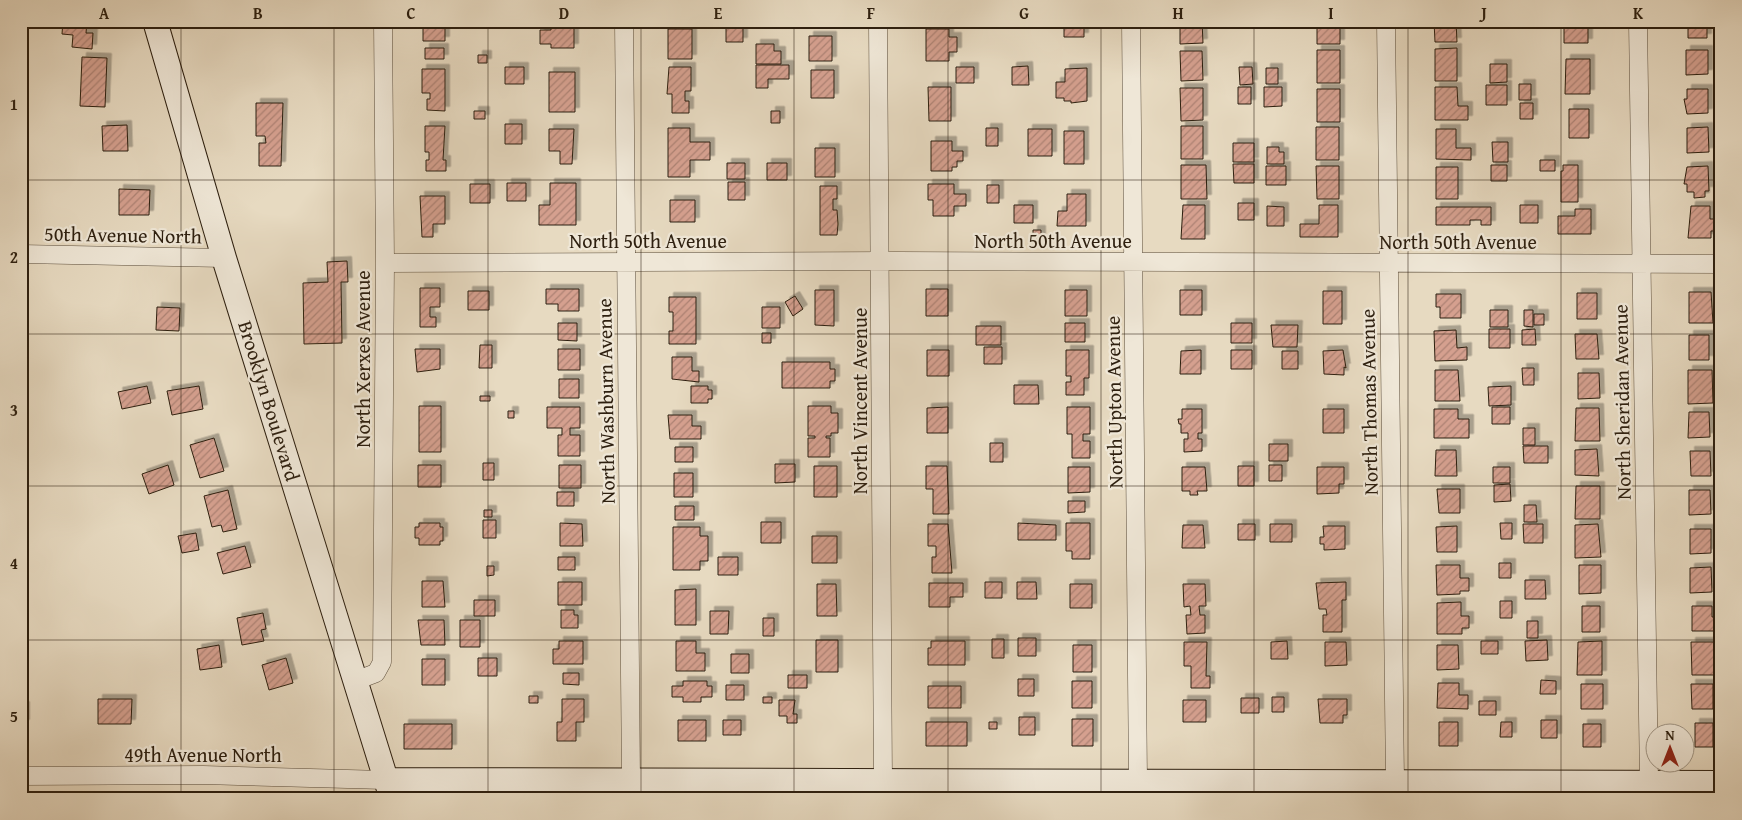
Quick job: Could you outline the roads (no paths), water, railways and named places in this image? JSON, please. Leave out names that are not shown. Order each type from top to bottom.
[{"type":"street","name":"Brooklyn Boulevard","points":[[155,21],[224,258],[388,790]]},
{"type":"street","name":"North Xerxes Avenue","points":[[355,680],[376,674],[382,662],[385,263],[383,21]]},
{"type":"street","name":"North Washburn Avenue","points":[[624,21],[631,781]]},
{"type":"street","name":"North Vincent Avenue","points":[[878,21],[883,782]]},
{"type":"street","name":"North Upton Avenue","points":[[1131,21],[1138,782]]},
{"type":"street","name":"North Thomas Avenue","points":[[1386,21],[1395,782]]},
{"type":"street","name":"North Sheridan Avenue","points":[[1638,21],[1649,783]]},
{"type":"street","name":"50th Avenue North","points":[[21,254],[224,258]]},
{"type":"street","name":"North 50th Avenue","points":[[385,263],[881,261],[1721,264]]},
{"type":"street","name":"49th Avenue North","points":[[21,776],[203,774],[388,790]]},
{"type":"street","points":[[388,790],[631,781],[1721,783]]}]
